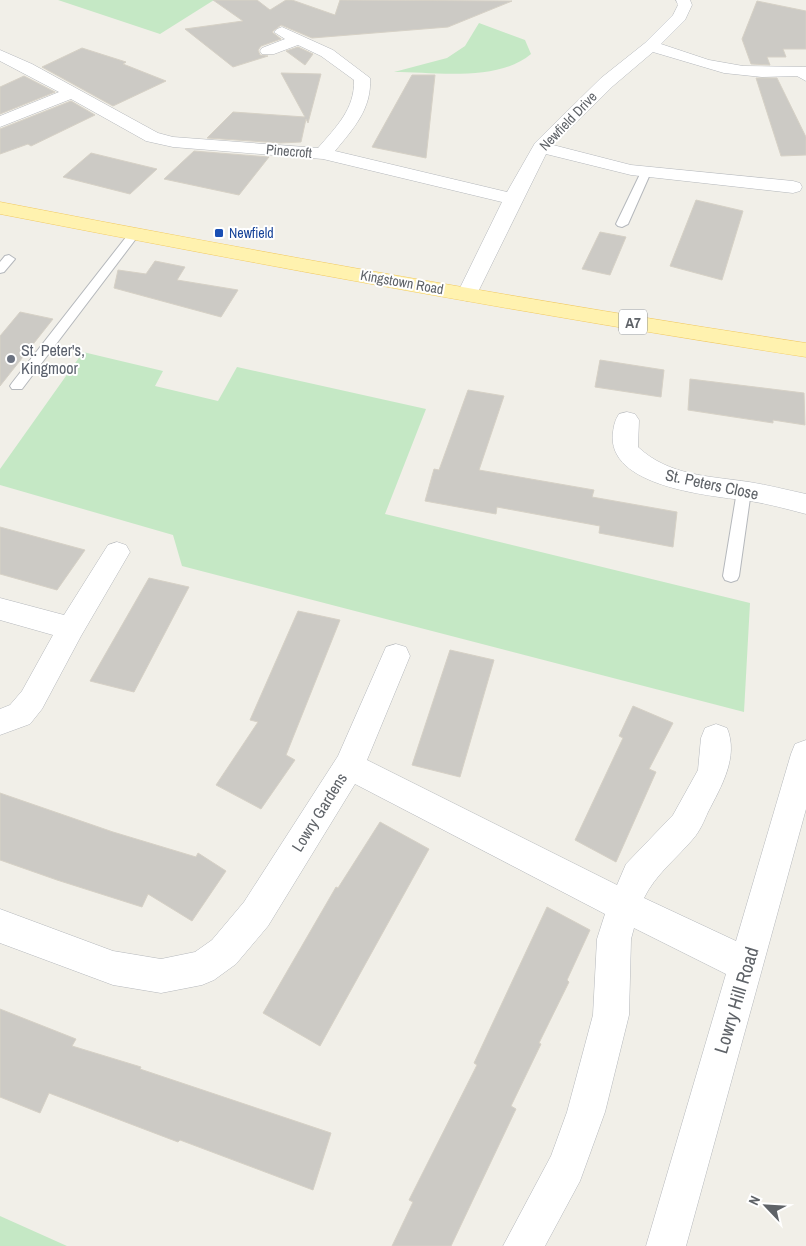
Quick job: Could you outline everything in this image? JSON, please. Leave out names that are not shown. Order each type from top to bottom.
[{"type":"main road","name":"Kingstown Road","points":[[0,208],[467,294],[806,350]]},
{"type":"street","name":"Newfield Drive","points":[[467,294],[513,199],[541,147],[606,82],[651,46],[680,17],[685,5],[683,0]]},
{"type":"street","points":[[282,32],[328,53],[362,78],[364,87],[358,110],[323,154]]},
{"type":"street","points":[[268,51],[298,40]]},
{"type":"street","points":[[651,46],[682,58],[726,69],[778,74],[800,71],[806,76]]},
{"type":"street","name":"Pinecroft","points":[[0,55],[73,92],[152,137],[173,142],[323,154],[513,199]]},
{"type":"street","points":[[0,122],[73,92]]},
{"type":"street","points":[[541,147],[631,170],[793,188]]},
{"type":"street","name":"St. Peters Close","points":[[627,420],[624,445],[629,453],[646,467],[662,475],[690,483],[744,491],[806,504]]},
{"type":"street","points":[[0,722],[20,715],[32,700],[71,628],[117,552]]},
{"type":"street","points":[[0,609],[71,628]]},
{"type":"street","points":[[349,766],[396,656]]},
{"type":"street","points":[[523,1246],[566,1167],[586,1112],[611,1015],[614,939],[624,906],[638,875],[684,826],[713,772],[716,738]]},
{"type":"street","name":"Lowry Hill Road","points":[[666,1246],[806,754]]},
{"type":"street","name":"Lowry Gardens","points":[[0,926],[113,968],[162,976],[202,968],[224,952],[256,914],[349,766],[624,906],[745,965]]},
{"type":"lane","points":[[622,224],[646,172]]},
{"type":"lane","points":[[17,386],[134,234]]},
{"type":"lane","points":[[0,269],[9,259]]},
{"type":"lane","points":[[731,576],[744,491]]},
{"type":"green space","points":[[58,0],[214,0],[160,34]]},
{"type":"green space","points":[[479,23],[525,40],[531,54],[517,63],[501,69],[484,72],[447,74],[394,72],[447,58],[465,46]]},
{"type":"green space","points":[[83,352],[163,371],[155,386],[218,401],[237,367],[426,409],[385,514],[750,603],[744,712],[182,566],[173,535],[0,485],[0,469]]},
{"type":"green space","points":[[0,1216],[67,1246],[0,1246]]},
{"type":"building","points":[[213,0],[257,0],[270,10],[286,0],[292,0],[335,15],[340,0],[512,1],[448,27],[312,38],[281,25],[272,32],[281,39],[261,46],[258,50],[260,55],[268,56],[233,67],[185,29],[243,21]]},
{"type":"building","points":[[757,1],[806,11],[806,49],[783,49],[786,57],[767,57],[770,65],[751,64],[742,39]]},
{"type":"building","points":[[298,47],[313,54],[305,65],[286,51]]},
{"type":"building","points":[[82,48],[126,62],[123,64],[166,81],[113,106],[42,67]]},
{"type":"building","points":[[281,73],[321,74],[308,123],[306,119],[301,142],[280,143],[207,138],[233,112],[305,117]]},
{"type":"building","points":[[412,75],[435,75],[426,158],[372,147]]},
{"type":"building","points":[[24,76],[55,92],[0,114],[0,87]]},
{"type":"building","points":[[756,78],[777,78],[806,137],[806,155],[781,156]]},
{"type":"building","points":[[71,101],[95,115],[31,146],[28,144],[0,154],[0,129]]},
{"type":"building","points":[[194,151],[269,157],[239,195],[164,179]]},
{"type":"building","points":[[91,153],[157,169],[130,194],[63,177]]},
{"type":"building","points":[[696,200],[743,211],[722,280],[670,266]]},
{"type":"building","points":[[600,232],[626,237],[610,275],[582,269]]},
{"type":"building","points":[[155,261],[185,267],[177,280],[238,290],[221,317],[114,288],[118,270],[146,274]]},
{"type":"building","name":"St. Peter's, Kingmoor","points":[[20,312],[53,319],[0,386],[0,336]]},
{"type":"building","points":[[600,360],[664,370],[661,397],[595,387]]},
{"type":"building","points":[[690,379],[804,393],[805,425],[773,420],[773,423],[688,410]]},
{"type":"building","points":[[468,390],[504,396],[479,470],[594,490],[592,497],[677,512],[673,547],[599,533],[600,526],[497,507],[496,514],[425,501],[434,469],[439,470]]},
{"type":"building","points":[[0,527],[85,550],[57,590],[0,574]]},
{"type":"building","points":[[149,578],[189,587],[134,692],[90,681]]},
{"type":"building","points":[[298,611],[340,620],[286,755],[295,760],[261,809],[216,785],[258,722],[250,720]]},
{"type":"building","points":[[450,650],[494,660],[460,777],[412,765]]},
{"type":"building","points":[[633,706],[673,723],[649,769],[656,772],[616,862],[575,840],[623,738],[619,736]]},
{"type":"building","points":[[0,793],[113,832],[196,857],[198,853],[226,871],[192,921],[148,894],[142,907],[57,880],[0,860]]},
{"type":"building","points":[[380,822],[429,849],[320,1046],[263,1013],[336,887],[338,888]]},
{"type":"building","points":[[547,907],[590,930],[567,980],[569,982],[511,1106],[516,1109],[451,1246],[392,1246],[413,1202],[409,1200],[477,1065],[474,1063]]},
{"type":"building","points":[[0,1009],[76,1039],[72,1046],[141,1067],[140,1069],[331,1133],[313,1190],[180,1140],[178,1142],[49,1093],[40,1113],[0,1097]]},
{"type":"place","name":"Newfield","points":[[219,233]]},
{"type":"place","name":"St. Peter's, Kingmoor","points":[[11,359]]}]
